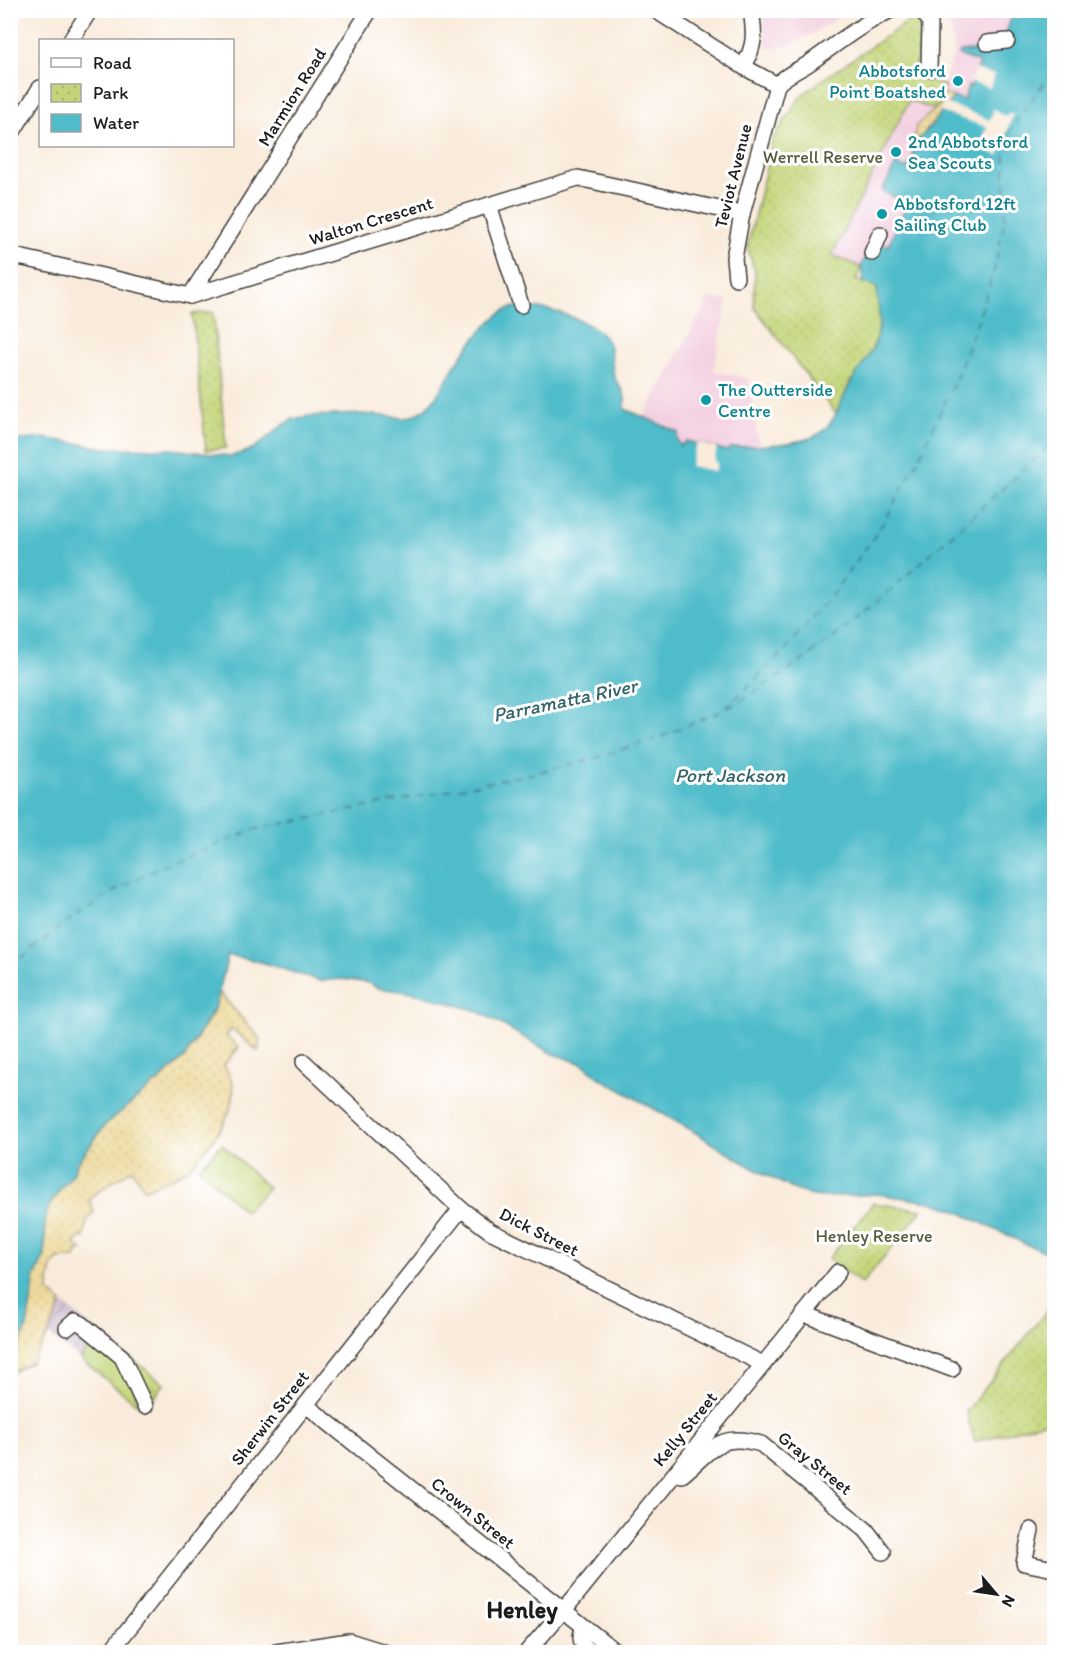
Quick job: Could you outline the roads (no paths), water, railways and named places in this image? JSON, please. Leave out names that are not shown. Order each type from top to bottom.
[{"type":"street","points":[[72,39],[90,10]]},
{"type":"street","name":"Marmion Road","points":[[190,296],[370,10]]},
{"type":"street","points":[[655,10],[744,67],[777,85],[783,78],[862,26],[891,10]]},
{"type":"street","points":[[744,67],[755,37],[751,10]]},
{"type":"street","points":[[922,10],[930,22],[929,69]]},
{"type":"street","points":[[987,44],[1007,41]]},
{"type":"street","name":"Teviot Avenue","points":[[736,278],[734,258],[742,214],[777,85]]},
{"type":"street","points":[[10,136],[39,90]]},
{"type":"street","name":"Walton Crescent","points":[[10,255],[190,296],[578,178],[742,214]]},
{"type":"street","points":[[489,205],[521,305]]},
{"type":"street","points":[[872,253],[880,234]]},
{"type":"street","name":"Dick Street","points":[[304,1062],[462,1209],[490,1231],[763,1364]]},
{"type":"street","name":"Sherwin Street","points":[[110,1653],[462,1209]]},
{"type":"street","name":"Kelly Street","points":[[527,1653],[838,1272]]},
{"type":"street","points":[[804,1314],[952,1369]]},
{"type":"street","points":[[67,1328],[75,1321],[82,1324],[122,1357],[145,1406]]},
{"type":"street","name":"Crown Street","points":[[306,1405],[616,1653]]},
{"type":"street","name":"Gray Street","points":[[655,1498],[709,1450],[729,1439],[743,1439],[761,1444],[866,1530],[883,1552]]},
{"type":"street","points":[[1031,1530],[1024,1563],[1054,1569]]},
{"type":"street","points":[[584,1627],[579,1636],[580,1642],[591,1653]]},
{"type":"street","points":[[276,1653],[349,1641],[384,1653]]},
{"type":"water","name":"Port Jackson","points":[[1014,11],[1054,11],[1054,1255],[1025,1244],[955,1210],[931,1202],[877,1194],[812,1196],[793,1189],[751,1167],[600,1078],[583,1064],[551,1053],[471,1009],[414,993],[377,988],[369,983],[342,979],[320,981],[261,962],[228,955],[216,1005],[185,1057],[106,1124],[49,1206],[45,1222],[45,1255],[35,1276],[27,1327],[11,1363],[11,441],[44,438],[106,448],[170,449],[230,456],[254,448],[293,419],[307,416],[364,414],[405,418],[415,415],[430,404],[479,334],[499,314],[516,307],[544,309],[560,313],[575,318],[600,332],[609,344],[616,381],[625,395],[625,409],[678,432],[677,440],[681,446],[686,441],[728,451],[730,448],[775,445],[808,439],[824,431],[829,425],[877,338],[879,319],[877,287],[864,283],[861,267],[873,239],[888,246],[907,203],[882,191],[896,164],[907,169],[913,156],[914,142],[923,135],[954,97],[964,100],[979,63],[959,55],[960,52],[1000,48]]},
{"type":"place","name":"Abbotsford Point Boatshed","points":[[958,81]]},
{"type":"place","name":"2nd Abbotsford Sea Scouts","points":[[896,152]]},
{"type":"place","name":"Abbotsford 12ft Sailing Club","points":[[882,214]]},
{"type":"place","name":"The Outterside Centre","points":[[706,400]]},
{"type":"district","name":"Henley","points":[[522,1609]]},
{"type":"park label","name":"Werrell Reserve","points":[[823,157]]},
{"type":"park label","name":"Henley Reserve","points":[[874,1236]]},
{"type":"water label","name":"Parramatta River","points":[[565,700]]}]
